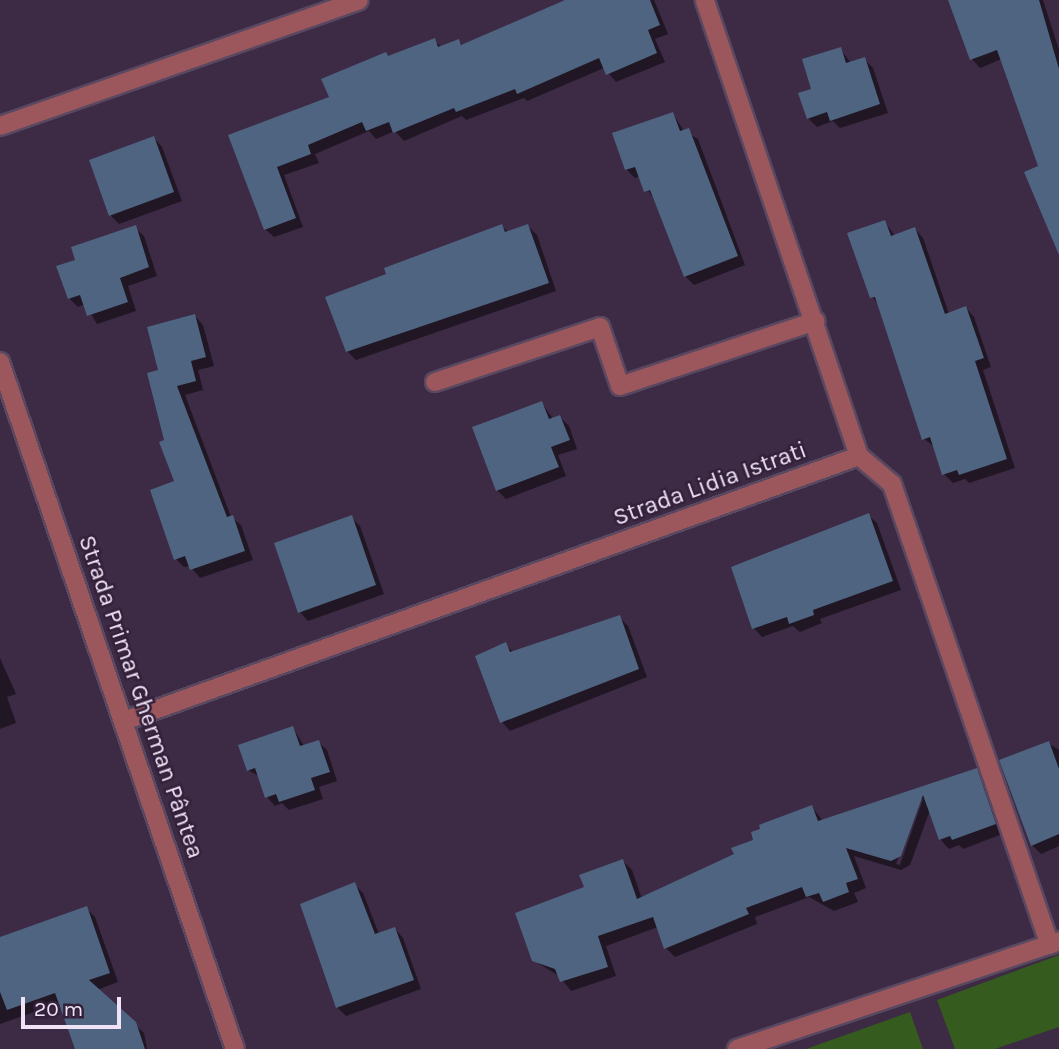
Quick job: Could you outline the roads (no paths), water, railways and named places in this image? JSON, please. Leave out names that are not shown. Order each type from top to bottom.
[{"type":"street","points":[[705,0],[859,456],[892,484],[1055,943],[737,1049]]},
{"type":"street","points":[[0,126],[355,1]]},
{"type":"street","points":[[435,382],[600,327],[620,386],[815,321]]},
{"type":"street","name":"Strada Primar Gherman Pântea","points":[[0,362],[235,1049]]},
{"type":"street","name":"Strada Lidia Istrati","points":[[124,721],[859,456]]}]
